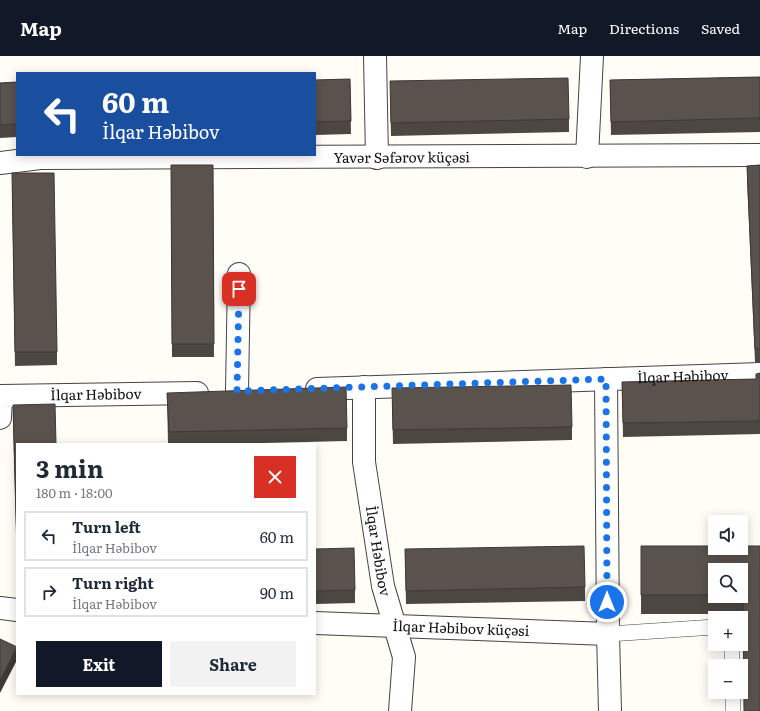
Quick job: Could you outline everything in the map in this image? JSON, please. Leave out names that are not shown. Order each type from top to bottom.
[{"type":"street","points":[[375,56],[377,158]]},
{"type":"street","points":[[587,157],[592,56]]},
{"type":"street","name":"Yavər Səfərov küçəsi","points":[[0,163],[40,158],[377,158],[760,155]]},
{"type":"street","name":"İlqar Həbibov","points":[[0,418],[0,393],[184,393],[245,391],[239,274]]},
{"type":"street","name":"İlqar Həbibov","points":[[300,389],[760,374]]},
{"type":"street","points":[[606,379],[610,711]]},
{"type":"street","name":"İlqar Həbibov","points":[[364,387],[364,462],[383,586],[404,657],[400,711]]},
{"type":"street","points":[[0,608],[16,610]]},
{"type":"street","name":"İlqar Həbibov küçəsi","points":[[316,623],[608,634]]},
{"type":"lane","points":[[608,634],[708,627]]},
{"type":"lane","points":[[733,699],[733,711]]},
{"type":"building","points":[[760,77],[760,118],[611,122],[610,80]]},
{"type":"building","points":[[568,78],[569,119],[391,123],[390,81]]},
{"type":"building","points":[[350,79],[351,121],[316,122],[316,80]]},
{"type":"building","points":[[16,82],[16,124],[0,125],[0,83]]},
{"type":"building","points":[[171,165],[213,165],[214,344],[172,344]]},
{"type":"building","points":[[760,165],[760,349],[755,349],[747,166]]},
{"type":"building","points":[[12,173],[54,173],[57,352],[15,352]]},
{"type":"building","points":[[760,373],[760,421],[623,423],[622,382],[756,379],[756,374]]},
{"type":"building","points":[[571,385],[572,427],[393,430],[392,388]]},
{"type":"building","points":[[346,387],[347,428],[169,432],[167,393]]},
{"type":"building","points":[[55,404],[56,443],[16,443],[16,515],[13,405]]},
{"type":"building","points":[[584,546],[585,587],[406,591],[405,549]]},
{"type":"building","points":[[641,546],[708,546],[708,555],[748,555],[748,546],[760,546],[760,711],[744,711],[744,699],[748,699],[748,659],[744,659],[743,651],[748,651],[748,611],[743,611],[743,603],[748,603],[748,563],[708,563],[708,595],[641,595]]},
{"type":"building","points":[[354,548],[355,590],[316,591],[316,549]]},
{"type":"building","points":[[0,639],[16,647],[16,649],[0,680]]},
{"type":"route","points":[[239,289],[237,391],[606,379],[607,602]]}]
